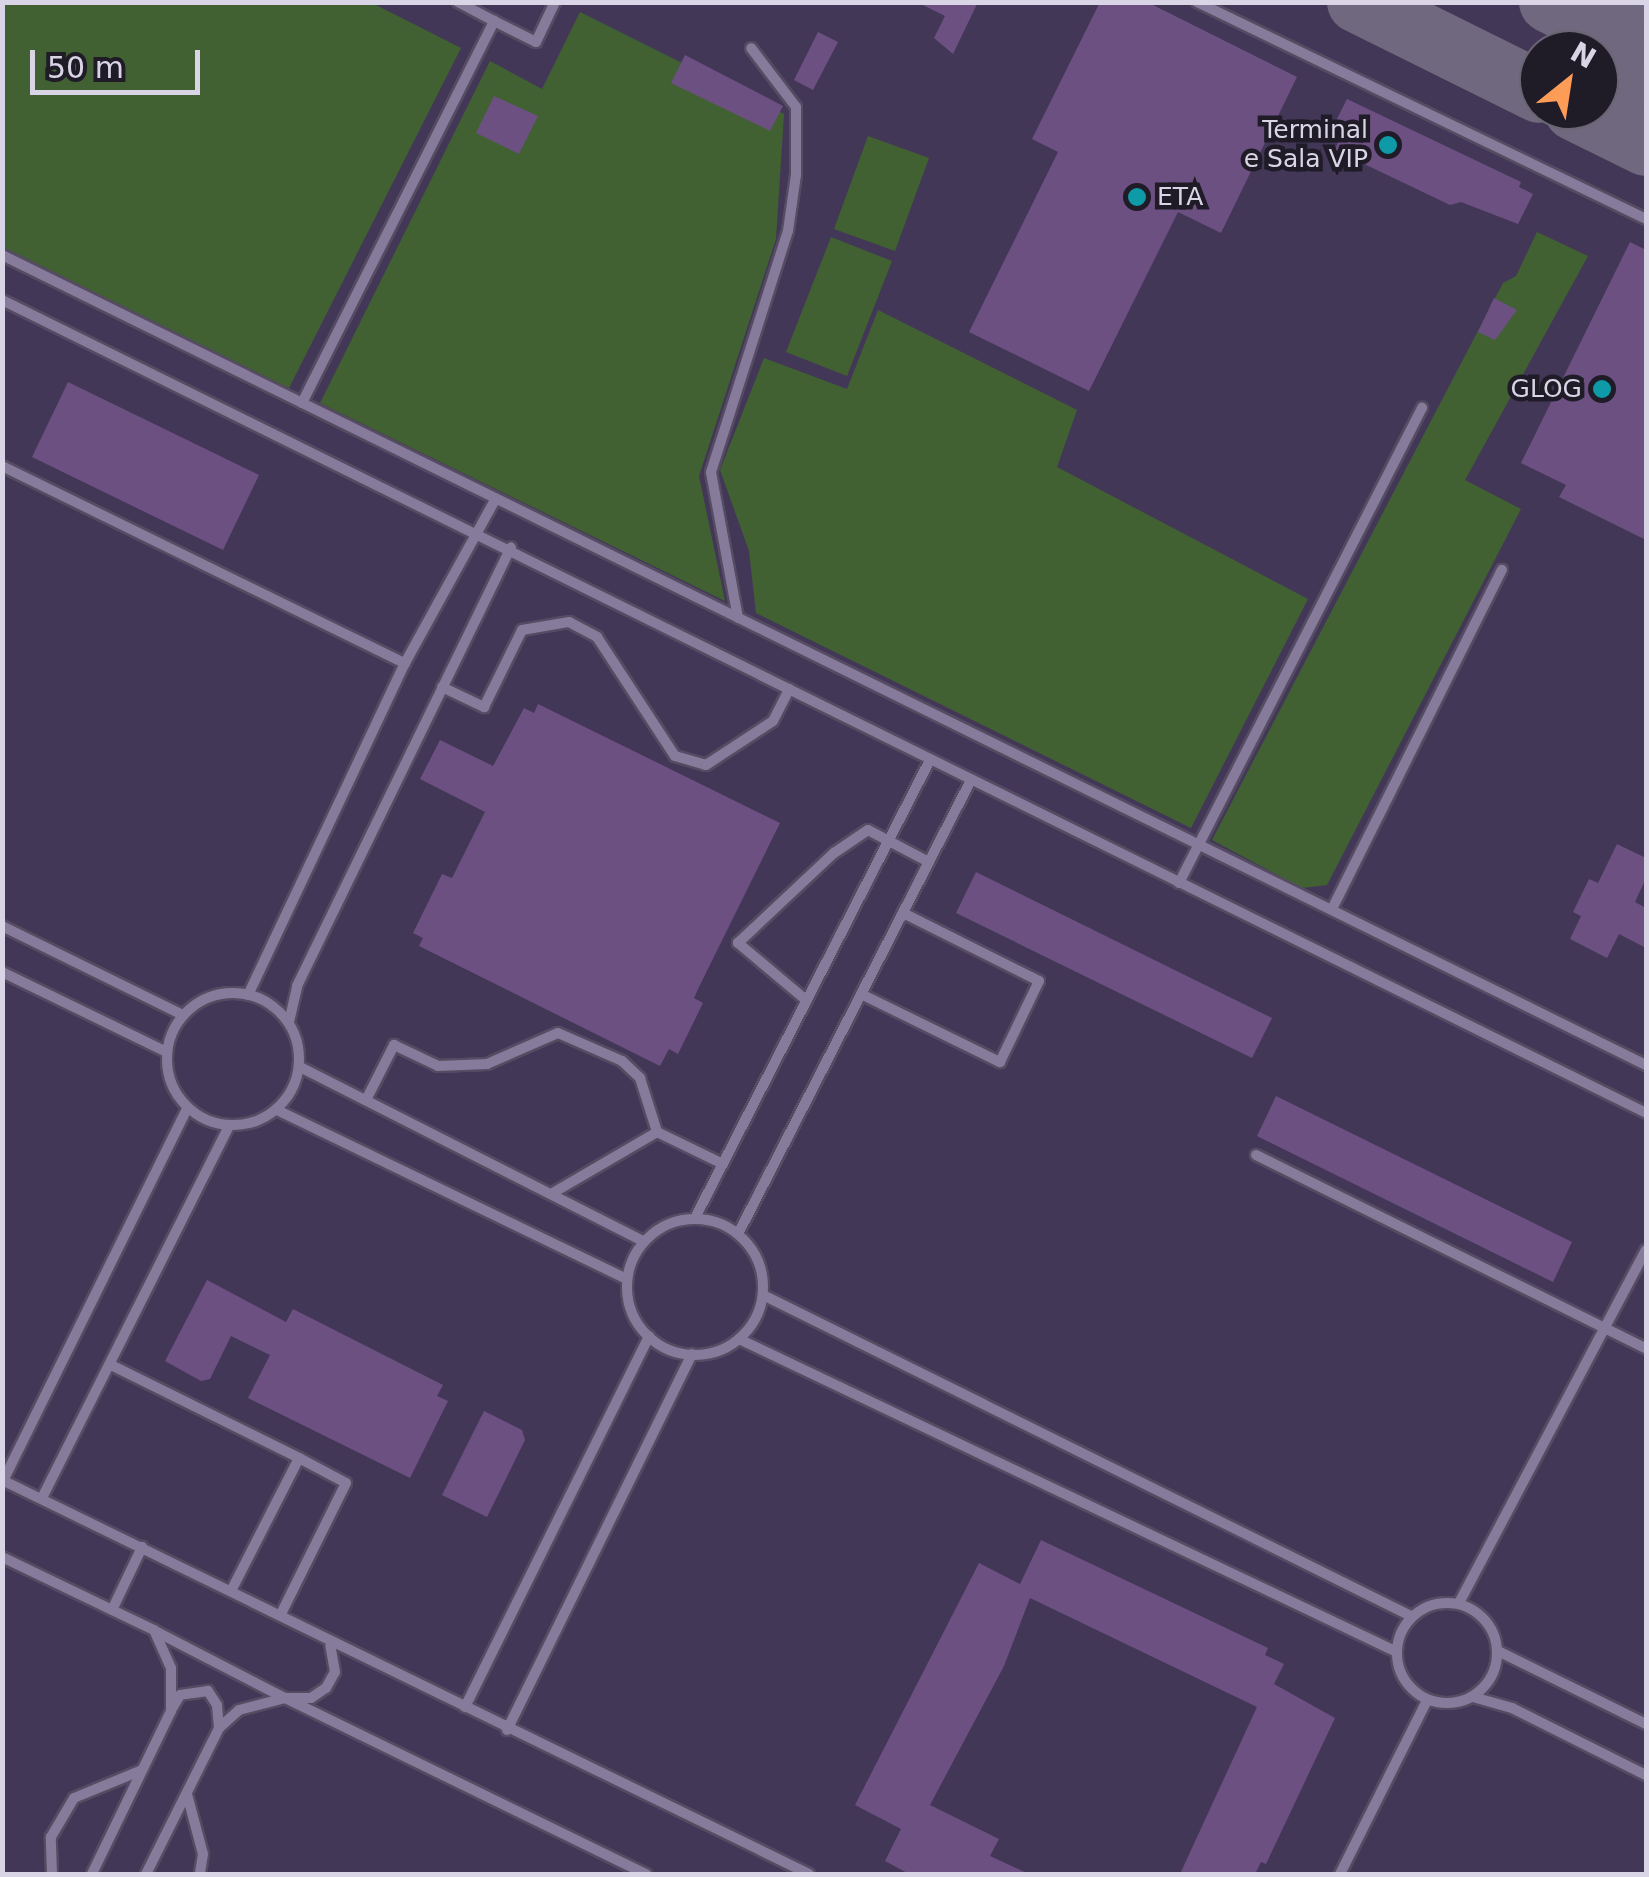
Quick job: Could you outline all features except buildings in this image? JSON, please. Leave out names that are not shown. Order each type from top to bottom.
[{"type":"lane","points":[[458,2],[536,42],[555,2]]},
{"type":"lane","points":[[1197,2],[1646,218]]},
{"type":"lane","points":[[302,403],[494,21]]},
{"type":"lane","points":[[738,618],[711,472],[788,232],[796,175],[796,108],[751,48]]},
{"type":"lane","points":[[2,256],[495,500],[1334,905],[1646,1064]]},
{"type":"lane","points":[[2,300],[511,548],[930,760],[1646,1112]]},
{"type":"lane","points":[[1179,883],[1422,408]]},
{"type":"lane","points":[[2,466],[405,662]]},
{"type":"lane","points":[[248,995],[405,662],[495,500]]},
{"type":"lane","points":[[289,1022],[248,995],[208,997],[183,1015],[167,1052],[168,1075],[188,1106],[228,1126],[276,1110],[300,1067],[289,1022],[297,986],[511,548]]},
{"type":"lane","points":[[1334,905],[1502,570]]},
{"type":"lane","points":[[442,687],[484,707],[522,630],[570,622],[597,637],[675,756],[706,765],[773,721],[789,689]]},
{"type":"lane","points":[[695,1218],[930,760]]},
{"type":"lane","points":[[738,1234],[971,780]]},
{"type":"lane","points":[[806,1000],[738,943],[834,853],[868,830],[929,862]]},
{"type":"lane","points":[[860,994],[1000,1062],[1039,980],[902,913]]},
{"type":"lane","points":[[2,926],[183,1015]]},
{"type":"lane","points":[[2,972],[167,1052]]},
{"type":"lane","points":[[366,1100],[394,1045],[438,1066],[487,1064],[558,1033],[622,1061],[640,1078],[658,1132],[721,1163]]},
{"type":"lane","points":[[300,1067],[643,1241]]},
{"type":"lane","points":[[188,1106],[3,1480],[466,1706],[507,1730],[809,1874]]},
{"type":"lane","points":[[276,1110],[627,1280]]},
{"type":"lane","points":[[42,1498],[228,1126]]},
{"type":"lane","points":[[550,1194],[658,1132]]},
{"type":"lane","points":[[1256,1155],[1646,1349]]},
{"type":"lane","points":[[695,1218],[738,1234],[762,1272],[763,1295],[738,1339],[692,1354],[648,1336],[627,1298],[627,1280],[643,1241],[672,1222],[695,1218]]},
{"type":"lane","points":[[1459,1603],[1646,1250]]},
{"type":"lane","points":[[763,1295],[1410,1616]]},
{"type":"lane","points":[[466,1706],[648,1336]]},
{"type":"lane","points":[[738,1339],[1396,1652]]},
{"type":"lane","points":[[507,1730],[692,1354]]},
{"type":"lane","points":[[111,1365],[346,1484],[280,1616]]},
{"type":"lane","points":[[231,1591],[299,1458]]},
{"type":"lane","points":[[112,1610],[142,1547]]},
{"type":"lane","points":[[2,1557],[646,1874]]},
{"type":"lane","points":[[1472,1697],[1495,1670],[1498,1651],[1484,1618],[1459,1603],[1441,1602],[1410,1616],[1396,1652],[1407,1685],[1427,1700],[1444,1704],[1472,1697],[1512,1708],[1646,1775]]},
{"type":"lane","points":[[154,1630],[171,1668],[171,1710]]},
{"type":"lane","points":[[146,1874],[218,1728],[239,1710],[286,1698],[311,1698],[326,1688],[336,1652],[324,1639]]},
{"type":"lane","points":[[1498,1651],[1646,1724]]},
{"type":"lane","points":[[92,1874],[180,1694],[208,1691],[218,1705],[218,1728]]},
{"type":"lane","points":[[1340,1874],[1427,1700]]},
{"type":"lane","points":[[52,1874],[52,1837],[74,1798],[142,1770]]},
{"type":"lane","points":[[186,1794],[203,1854],[200,1874]]},
{"type":"shaded area","points":[[3,3],[1646,3],[1646,1874],[3,1874]]},
{"type":"green space","points":[[2,3],[372,3],[461,48],[289,388],[3,247]]},
{"type":"green space","points":[[580,12],[784,114],[776,239],[699,476],[725,601],[320,403],[490,61],[542,89]]},
{"type":"green space","points":[[868,136],[929,158],[895,251],[834,229]]},
{"type":"green space","points":[[1537,232],[1588,256],[1465,480],[1521,509],[1327,885],[1302,888],[1212,840],[1503,283],[1516,276]]},
{"type":"green space","points":[[831,237],[892,261],[847,376],[786,352]]},
{"type":"green space","points":[[878,310],[1077,410],[1057,467],[1308,599],[1191,828],[756,613],[749,551],[720,470],[764,358],[847,389]]},
{"type":"taxiway","points":[[1358,2],[1519,82]]},
{"type":"taxiway","points":[[1550,2],[1646,50]]},
{"type":"taxiway","points":[[1615,2],[1612,37],[1620,77],[1646,114]]},
{"type":"taxiway","points":[[1616,130],[1646,145]]},
{"type":"place","name":"Terminal e Sala VIP","points":[[1388,145]]},
{"type":"place","name":"ETA","points":[[1137,197]]},
{"type":"place","name":"GLOG","points":[[1602,389]]}]
